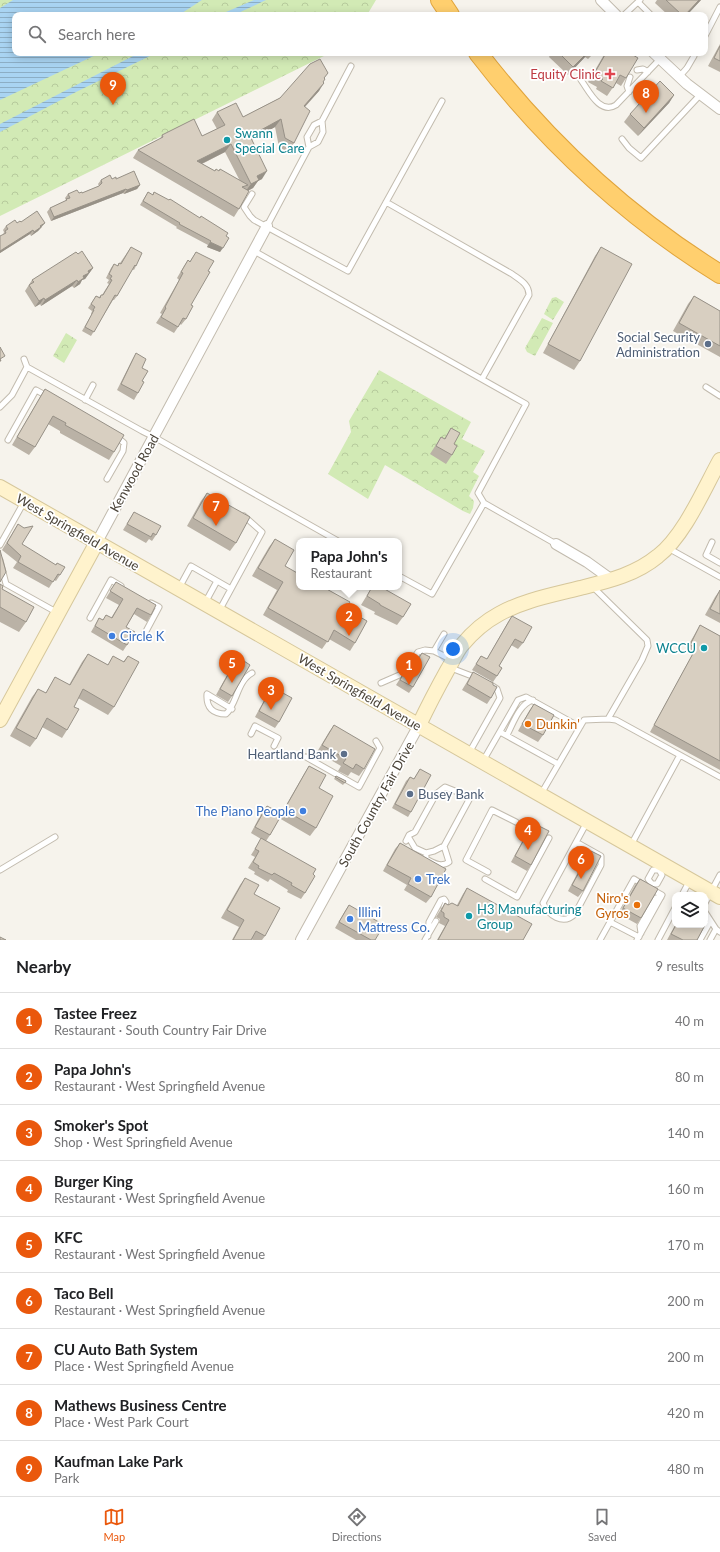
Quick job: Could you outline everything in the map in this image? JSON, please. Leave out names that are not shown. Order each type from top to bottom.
[{"type":"highway","points":[[440,0],[448,12]]},
{"type":"highway","points":[[480,56],[525,110],[582,168],[639,218],[670,241],[720,274]]},
{"type":"main road","name":"South Country Fair Drive","points":[[419,725],[428,705],[462,644],[483,625],[500,613],[514,606],[612,580],[646,566],[667,548],[688,518],[718,466]]},
{"type":"main road","name":"West Springfield Avenue","points":[[0,487],[587,821],[630,846],[661,867],[690,880],[712,897]]},
{"type":"main road","name":"Kenwood Road","points":[[0,720],[97,542]]},
{"type":"street","points":[[601,0],[613,12]]},
{"type":"street","points":[[657,56],[700,95],[720,109]]},
{"type":"street","name":"Kenwood Road","points":[[97,542],[267,226]]},
{"type":"street","points":[[556,544],[587,562],[612,580]]},
{"type":"street","name":"South Country Fair Drive","points":[[301,940],[419,725]]},
{"type":"lane","points":[[627,12],[639,1],[648,12]]},
{"type":"lane","points":[[708,30],[720,7]]},
{"type":"lane","points":[[581,80],[599,104],[605,108],[611,108],[616,106],[648,72],[657,56]]},
{"type":"lane","points":[[679,77],[687,68],[693,56]]},
{"type":"lane","points":[[267,226],[309,147],[318,142],[323,132],[322,121],[351,66]]},
{"type":"lane","points":[[637,70],[643,69],[648,72]]},
{"type":"lane","points":[[629,92],[627,86],[630,77]]},
{"type":"lane","points":[[622,139],[629,148],[641,158],[700,95]]},
{"type":"lane","points":[[252,194],[244,207],[254,220],[348,271],[442,100]]},
{"type":"lane","points":[[309,147],[307,137],[314,125],[322,121]]},
{"type":"lane","points":[[386,202],[512,274],[526,285],[529,290],[529,295],[482,379]]},
{"type":"lane","points":[[254,251],[526,404],[478,494],[484,503],[556,544]]},
{"type":"lane","points":[[24,359],[27,367],[85,400],[154,436],[333,538]]},
{"type":"lane","points":[[0,407],[12,395],[27,367]]},
{"type":"lane","points":[[85,400],[93,385]]},
{"type":"lane","points":[[706,387],[720,396]]},
{"type":"lane","points":[[8,440],[36,390],[50,398]]},
{"type":"lane","points":[[107,479],[123,451],[124,443],[112,434]]},
{"type":"lane","points":[[0,545],[24,501]]},
{"type":"lane","points":[[402,578],[432,594],[484,503]]},
{"type":"lane","points":[[219,612],[262,532],[248,519],[236,512]]},
{"type":"lane","points":[[712,542],[706,555],[720,563]]},
{"type":"lane","points":[[667,548],[720,577]]},
{"type":"lane","points":[[0,560],[6,584],[59,613]]},
{"type":"lane","points":[[179,589],[191,566],[231,589]]},
{"type":"lane","points":[[90,618],[111,580],[129,591]]},
{"type":"lane","points":[[204,603],[217,581]]},
{"type":"lane","points":[[591,585],[647,640],[648,646],[642,660],[608,719]]},
{"type":"lane","points":[[143,598],[159,607],[144,635]]},
{"type":"lane","points":[[434,651],[444,634]]},
{"type":"lane","points":[[381,683],[404,673],[418,652],[424,650],[434,651],[451,664],[498,689],[500,698],[469,754]]},
{"type":"lane","points":[[232,708],[207,694],[207,704],[210,709],[215,713],[226,714],[232,708],[233,701],[247,676],[252,673]]},
{"type":"lane","points":[[482,762],[518,700],[526,697],[580,727]]},
{"type":"lane","points":[[507,735],[523,705],[533,700]]},
{"type":"lane","points":[[540,795],[584,720],[616,720],[720,777]]},
{"type":"lane","points":[[251,734],[255,726],[278,738],[274,746]]},
{"type":"lane","points":[[500,732],[558,764]]},
{"type":"lane","points":[[306,757],[359,787],[380,748],[376,741]]},
{"type":"lane","points":[[630,846],[680,755]]},
{"type":"lane","points":[[445,787],[470,798],[444,846],[426,853],[415,848],[408,839],[410,835],[415,832],[436,794],[445,787]]},
{"type":"lane","points":[[488,872],[466,860],[492,810],[516,822]]},
{"type":"lane","points":[[576,842],[601,856],[601,866],[579,907],[571,917],[565,919],[559,918],[546,910],[543,903],[587,821]]},
{"type":"lane","points":[[0,870],[55,837]]},
{"type":"lane","points":[[485,879],[518,897],[549,838]]},
{"type":"lane","points":[[426,853],[426,858],[440,866],[445,865],[449,862],[444,846]]},
{"type":"lane","points":[[661,867],[662,875],[657,884],[651,886],[648,879],[653,870],[661,867]]},
{"type":"lane","points":[[712,897],[720,876]]},
{"type":"lane","points":[[600,940],[610,922],[634,880],[651,886],[662,895],[639,937],[610,922]]},
{"type":"lane","points":[[684,892],[690,880]]},
{"type":"lane","points":[[426,938],[429,922],[440,900],[444,899],[446,902],[444,907]]},
{"type":"lane","points":[[658,940],[672,914]]},
{"type":"lane","points":[[708,918],[718,930],[710,940]]},
{"type":"lane","points":[[426,938],[436,921]]},
{"type":"lane","points":[[700,940],[710,922]]},
{"type":"green space","points":[[0,0],[376,0],[369,12],[12,12],[12,56],[324,56],[0,216]]},
{"type":"green space","points":[[556,297],[564,302],[553,320],[544,314],[552,298]]},
{"type":"green space","points":[[542,318],[553,323],[535,356],[527,352],[525,348]]},
{"type":"green space","points":[[66,333],[77,340],[64,363],[53,356]]},
{"type":"green space","points":[[379,370],[471,422],[462,439],[485,451],[473,472],[479,476],[469,496],[474,501],[470,514],[385,465],[368,499],[328,474],[351,432],[349,421]]},
{"type":"water","points":[[13,0],[202,0],[184,12],[12,12],[12,56],[94,56],[0,100],[0,8]]},
{"type":"water","points":[[254,0],[266,0],[240,12],[226,12]]},
{"type":"water","points":[[133,56],[150,56],[76,92],[0,132],[0,124]]},
{"type":"building","points":[[666,0],[699,0],[688,12],[679,12]]},
{"type":"building","points":[[720,46],[720,61],[714,58]]},
{"type":"building","points":[[562,56],[584,56],[573,67]]},
{"type":"building","name":"Equity Clinic","points":[[604,56],[635,56],[638,58],[626,78],[620,75],[613,88],[601,81],[603,79],[594,74]]},
{"type":"building","name":"Swann Special Care","points":[[320,59],[328,73],[324,78],[324,83],[304,106],[310,111],[294,143],[285,138],[281,119],[250,136],[267,171],[257,176],[259,180],[251,184],[231,144],[197,161],[215,171],[216,169],[219,171],[220,169],[248,185],[242,187],[249,191],[239,209],[138,150],[163,137],[162,135],[194,119],[202,136],[225,125],[217,112],[236,103],[243,117],[280,98],[310,64]]},
{"type":"building","points":[[660,81],[674,95],[644,128],[630,114]]},
{"type":"building","points":[[134,171],[140,185],[54,217],[50,208],[70,198],[68,194],[77,190],[79,193],[82,193],[99,186],[102,183],[101,180],[110,175],[112,179],[116,177],[116,179]]},
{"type":"building","points":[[148,192],[153,195],[154,192],[169,200],[170,199],[200,218],[201,216],[228,233],[226,236],[229,238],[223,248],[179,224],[180,223],[143,201]]},
{"type":"building","points":[[37,211],[45,223],[34,232],[33,230],[0,251],[0,236],[6,233],[5,231],[8,229],[6,226],[15,220],[17,223],[20,221],[21,222]]},
{"type":"building","points":[[131,247],[142,253],[136,266],[135,265],[117,296],[115,295],[94,332],[85,327],[95,307],[91,304],[96,296],[100,298],[101,295],[103,295],[112,280],[110,279],[112,276],[109,274],[114,264],[118,266],[119,263],[121,264]]},
{"type":"building","points":[[601,247],[632,264],[580,361],[548,344]]},
{"type":"building","points":[[82,251],[93,268],[88,271],[89,273],[83,276],[84,278],[78,282],[77,280],[45,300],[44,298],[39,301],[29,285],[34,282],[32,280],[76,252],[78,254]]},
{"type":"building","points":[[196,252],[214,261],[208,271],[210,272],[191,305],[193,306],[186,319],[183,318],[178,327],[161,317],[183,273],[181,272],[188,260],[190,262]]},
{"type":"building","name":"Social Security Administration","points":[[694,296],[720,311],[720,346],[679,323]]},
{"type":"building","points":[[0,347],[5,356],[0,359]]},
{"type":"building","points":[[136,353],[146,359],[142,368],[148,371],[142,381],[144,382],[138,393],[121,384]]},
{"type":"building","points":[[45,389],[124,435],[114,452],[65,425],[66,423],[53,416],[35,447],[17,437]]},
{"type":"building","points":[[451,428],[460,433],[454,444],[457,446],[452,455],[436,446],[441,437],[445,439]]},
{"type":"building","points":[[207,493],[250,517],[236,543],[193,518]]},
{"type":"building","points":[[134,512],[161,526],[156,535],[153,533],[151,537],[127,524]]},
{"type":"building","points":[[18,524],[24,528],[33,526],[22,544],[56,565],[57,563],[65,567],[53,582],[18,562],[21,556],[7,543]]},
{"type":"building","points":[[275,539],[294,550],[285,566],[296,572],[296,590],[328,590],[350,602],[346,609],[367,621],[355,643],[334,630],[328,642],[268,608],[283,582],[258,568]]},
{"type":"building","points":[[0,550],[6,572],[0,582]]},
{"type":"building","points":[[116,582],[156,605],[151,615],[137,608],[126,627],[135,632],[127,645],[95,626],[99,618],[103,620],[106,615],[112,618],[123,599],[110,591]]},
{"type":"building","points":[[0,584],[3,586],[2,589],[34,607],[26,622],[0,607]]},
{"type":"building","points":[[370,590],[386,590],[411,604],[403,617],[380,605],[367,596]]},
{"type":"building","points":[[720,590],[720,614],[710,609]]},
{"type":"building","points":[[512,616],[532,627],[523,643],[515,639],[499,666],[502,668],[497,676],[476,664],[481,656],[487,659]]},
{"type":"building","points":[[700,625],[720,636],[720,761],[654,725],[696,648],[690,645]]},
{"type":"building","points":[[422,653],[430,657],[413,687],[400,680],[403,674],[411,670]]},
{"type":"building","points":[[88,654],[108,665],[113,656],[124,662],[128,656],[139,662],[114,707],[83,689],[74,707],[79,709],[67,730],[47,718],[36,739],[16,728],[38,689],[46,693],[55,677],[70,685]]},
{"type":"building","points":[[238,657],[250,665],[232,696],[220,689]]},
{"type":"building","points":[[473,672],[493,683],[493,685],[497,687],[491,698],[467,684]]},
{"type":"building","points":[[272,687],[292,698],[279,722],[259,711]]},
{"type":"building","points":[[534,704],[554,715],[543,735],[522,724]]},
{"type":"building","name":"Heartland Bank","points":[[334,725],[375,749],[364,769],[356,764],[353,769],[343,763],[346,759],[322,745]]},
{"type":"building","name":"The Piano People","points":[[309,766],[326,775],[319,788],[333,796],[316,828],[284,810]]},
{"type":"building","name":"Busey Bank","points":[[420,769],[431,775],[411,812],[395,804],[410,777],[414,779]]},
{"type":"building","points":[[336,776],[346,781],[345,783],[335,777]]},
{"type":"building","points":[[267,806],[282,814],[270,835],[255,827]]},
{"type":"building","points":[[533,823],[549,831],[531,865],[515,856]]},
{"type":"building","points":[[261,838],[316,869],[313,874],[315,876],[305,893],[291,885],[292,883],[274,873],[272,875],[258,868],[259,866],[253,862],[259,851],[255,849]]},
{"type":"building","name":"Trek","points":[[400,843],[446,869],[431,897],[408,884],[411,878],[387,865]]},
{"type":"building","points":[[591,851],[601,856],[583,891],[572,885]]},
{"type":"building","points":[[245,878],[259,885],[254,894],[280,908],[265,936],[256,931],[251,940],[233,940],[244,920],[227,910]]},
{"type":"building","name":"Niro's Gyros","points":[[640,879],[658,889],[641,918],[623,908]]},
{"type":"building","name":"H3 Manufacturing Group","points":[[467,888],[532,924],[523,940],[438,940],[449,920],[444,917],[444,913],[441,911],[445,903],[448,905],[452,903],[458,906]]},
{"type":"building","name":"Illini Mattress Co.","points":[[349,905],[384,925],[375,940],[371,940],[339,922]]},
{"type":"building","points":[[674,928],[703,928],[697,940],[683,940],[671,934]]},
{"type":"place","name":"Equity Clinic","points":[[610,74]]},
{"type":"place","name":"Kaufman Lake Park","points":[[113,105]]},
{"type":"place","name":"Mathews Business Centre","points":[[646,113]]},
{"type":"place","name":"Swann Special Care","points":[[227,140]]},
{"type":"place","name":"Social Security Administration","points":[[708,344]]},
{"type":"place","name":"CU Auto Bath System","points":[[216,526]]},
{"type":"place","name":"Circle K","points":[[112,636]]},
{"type":"place","name":"Papa John's","points":[[349,636]]},
{"type":"place","name":"WCCU","points":[[704,648]]},
{"type":"place","name":"KFC","points":[[232,683]]},
{"type":"place","name":"Tastee Freez","points":[[409,685]]},
{"type":"place","name":"Smoker's Spot","points":[[271,710]]},
{"type":"place","name":"Dunkin'","points":[[528,724]]},
{"type":"place","name":"Heartland Bank","points":[[344,754]]},
{"type":"place","name":"Busey Bank","points":[[410,794]]},
{"type":"place","name":"The Piano People","points":[[303,811]]},
{"type":"place","name":"Burger King","points":[[528,850]]},
{"type":"place","name":"Trek","points":[[418,879]]},
{"type":"place","name":"Taco Bell","points":[[581,879]]},
{"type":"place","name":"Niro's Gyros","points":[[637,905]]},
{"type":"place","name":"H3 Manufacturing Group","points":[[469,916]]},
{"type":"place","name":"Illini Mattress Co.","points":[[350,919]]}]
